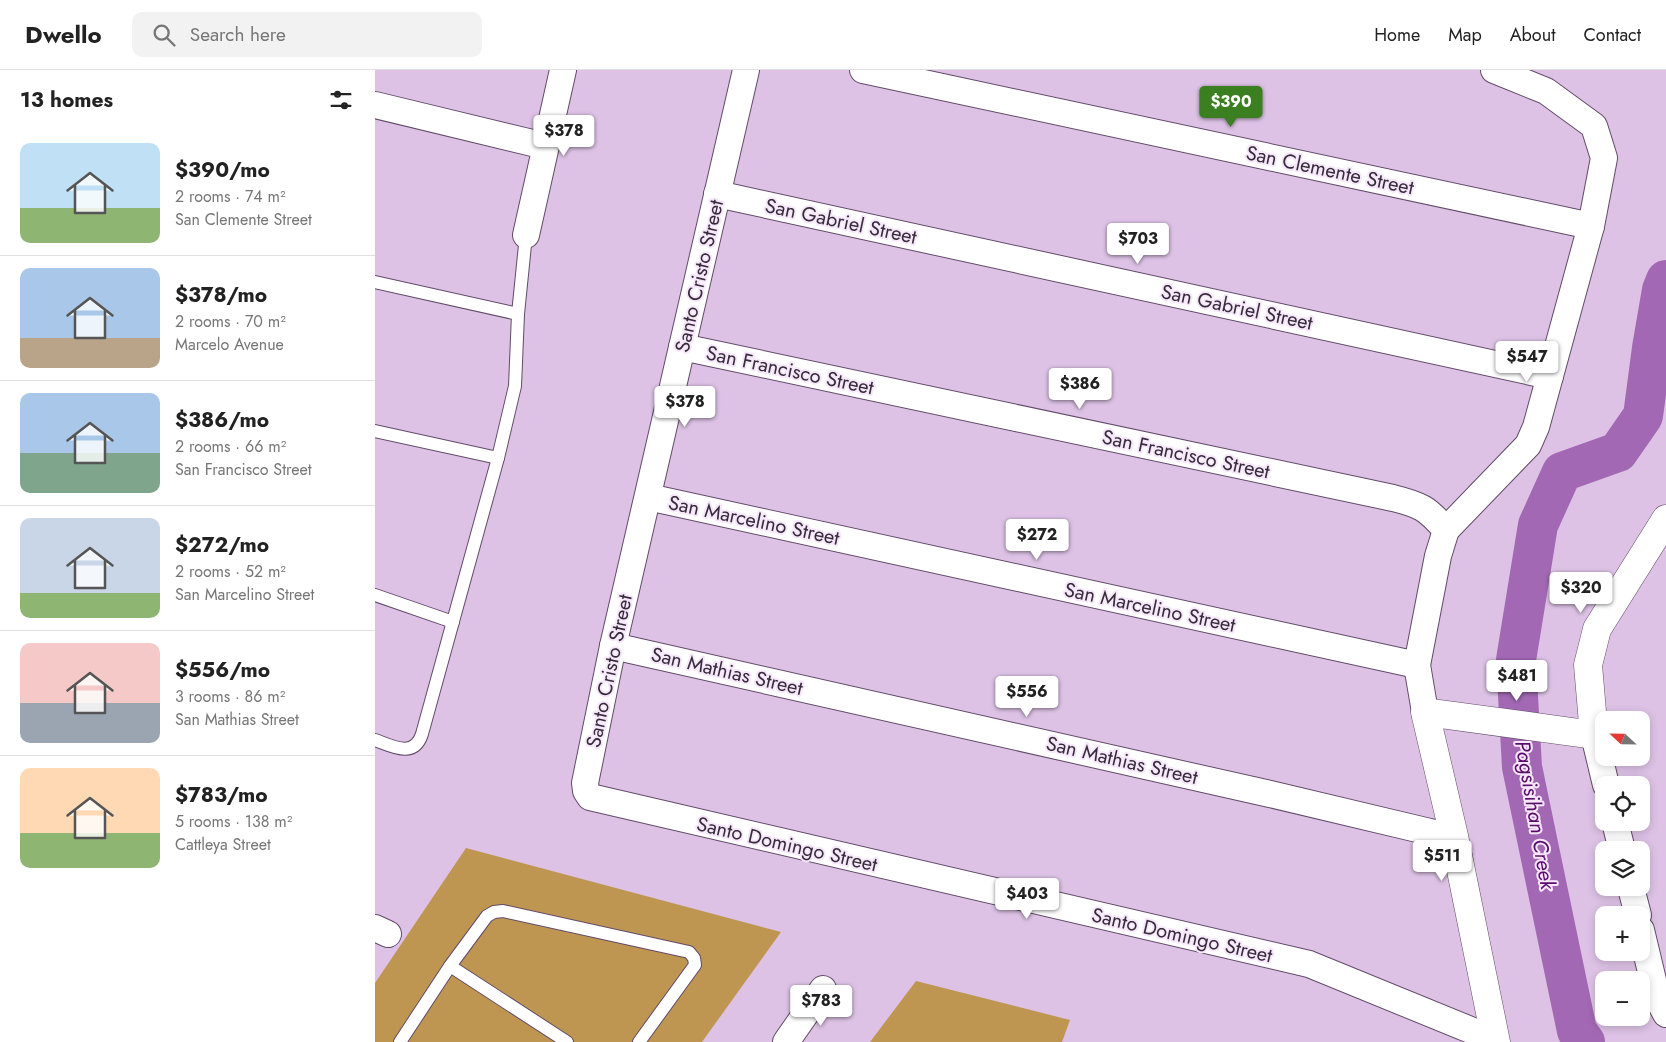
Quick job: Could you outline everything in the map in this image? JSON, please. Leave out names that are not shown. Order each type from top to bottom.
[{"type":"street","points":[[526,235],[563,70]]},
{"type":"street","name":"Santo Cristo Street","points":[[595,800],[586,792],[585,783],[613,646],[746,70]]},
{"type":"street","name":"San Clemente Street","points":[[863,70],[1591,226]]},
{"type":"street","points":[[1494,70],[1546,91],[1594,126],[1604,158],[1591,226],[1536,427],[1529,445],[1446,530],[1438,556],[1417,665],[1425,712],[1454,836],[1496,1041]]},
{"type":"street","points":[[375,105],[545,146]]},
{"type":"street","name":"San Gabriel Street","points":[[717,194],[1550,376]]},
{"type":"street","name":"San Francisco Street","points":[[682,347],[1393,498],[1418,504],[1432,513],[1446,530]]},
{"type":"street","name":"San Marcelino Street","points":[[648,497],[1417,665]]},
{"type":"street","points":[[1605,776],[1594,735],[1588,665],[1597,629],[1666,519]]},
{"type":"street","name":"San Mathias Street","points":[[613,646],[1454,836]]},
{"type":"street","points":[[1425,712],[1594,735]]},
{"type":"street","name":"Santo Domingo Street","points":[[595,800],[1309,964],[1496,1041]]},
{"type":"street","points":[[1648,961],[1657,997],[1666,1014]]},
{"type":"street","points":[[786,1042],[823,989]]},
{"type":"lane","points":[[375,740],[402,750],[413,747],[420,741],[498,458],[515,386],[518,314],[526,235]]},
{"type":"lane","points":[[375,282],[518,314]]},
{"type":"lane","points":[[375,431],[498,458]]},
{"type":"lane","points":[[375,595],[453,622]]},
{"type":"lane","points":[[400,1042],[450,966],[487,916],[494,912],[503,911],[689,952],[694,958],[695,965],[639,1042]]},
{"type":"lane","points":[[450,966],[567,1042]]},
{"type":"shaded area","points":[[466,848],[781,932],[702,1042],[375,1042],[375,983]]},
{"type":"shaded area","points":[[916,981],[1070,1020],[1062,1042],[870,1042]]},
{"type":"waterway","name":"Pagsisihan Creek","points":[[1585,1042],[1577,1031],[1522,767],[1516,660],[1538,525],[1562,472],[1618,452],[1643,416],[1652,348],[1662,290],[1666,280]]}]
